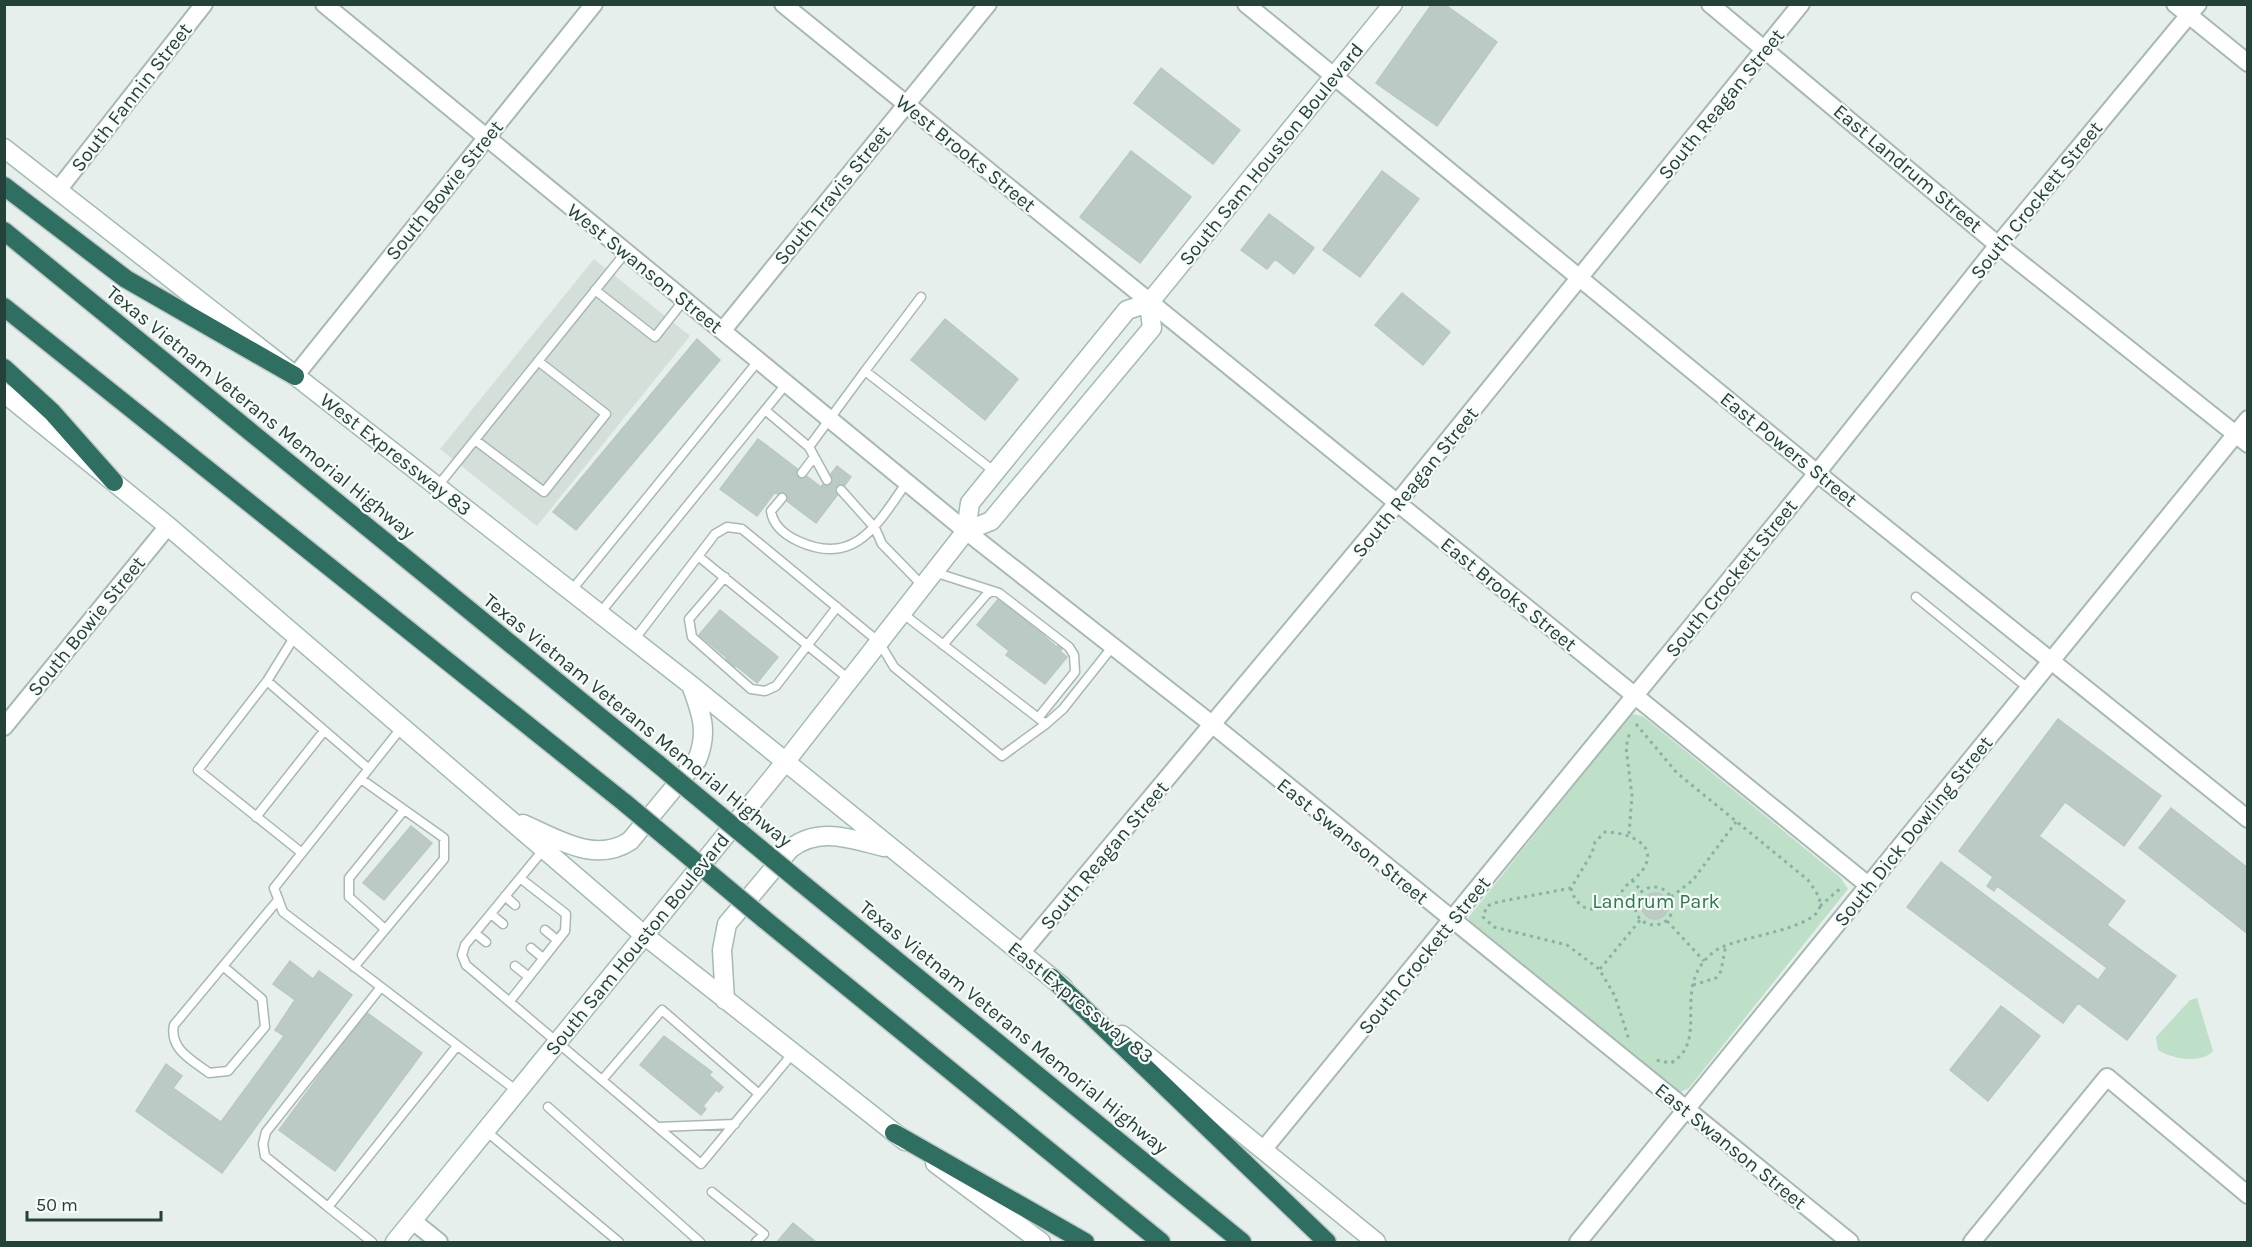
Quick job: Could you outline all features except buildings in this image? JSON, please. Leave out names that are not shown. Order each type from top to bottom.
[{"type":"highway","points":[[4,186],[126,279],[296,376]]},
{"type":"highway","name":"Texas Vietnam Veterans Memorial Highway","points":[[4,231],[1242,1242]]},
{"type":"highway","points":[[4,307],[625,803],[1161,1242]]},
{"type":"highway","points":[[4,368],[52,412],[114,482]]},
{"type":"highway","points":[[1051,977],[1327,1242]]},
{"type":"highway","points":[[894,1133],[1085,1242]]},
{"type":"main road","name":"South Sam Houston Boulevard","points":[[395,1242],[786,761],[929,579],[966,531],[970,503],[1127,310],[1149,303],[1393,4]]},
{"type":"main road","name":"West Expressway 83","points":[[4,148],[786,761]]},
{"type":"main road","name":"South Sam Houston Boulevard","points":[[966,531],[991,521],[1152,328],[1149,303]]},
{"type":"main road","points":[[4,393],[168,526],[644,935],[894,1133],[1041,1242]]},
{"type":"main road","points":[[508,817],[595,852],[618,849],[630,841],[697,760],[703,745],[704,720],[691,685]]},
{"type":"main road","name":"East Expressway 83","points":[[786,761],[889,848],[1376,1242]]},
{"type":"main road","points":[[725,1000],[722,950],[727,924],[790,849],[801,840],[826,835],[889,848]]},
{"type":"street","name":"South Fannin Street","points":[[58,190],[204,4]]},
{"type":"street","name":"West Swanson Street","points":[[324,4],[485,139],[723,330],[966,531]]},
{"type":"street","name":"South Bowie Street","points":[[296,376],[594,4]]},
{"type":"street","name":"West Brooks Street","points":[[783,4],[1149,303]]},
{"type":"street","name":"South Travis Street","points":[[723,330],[988,4]]},
{"type":"street","name":"East Powers Street","points":[[1246,4],[1817,473],[2247,819]]},
{"type":"street","name":"East Landrum Street","points":[[1710,4],[1766,48],[1998,244],[2241,439]]},
{"type":"street","name":"South Reagan Street","points":[[1021,953],[1397,503],[1581,279],[1801,4]]},
{"type":"street","points":[[2175,4],[2193,10],[2247,63]]},
{"type":"street","name":"South Crockett Street","points":[[1263,1150],[1452,922],[1817,473],[1998,244],[2193,10]]},
{"type":"street","name":"East Brooks Street","points":[[1149,303],[1868,885]]},
{"type":"street","name":"South Dick Dowling Street","points":[[1578,1242],[2051,662],[2241,439],[2247,418]]},
{"type":"street","name":"South Bowie Street","points":[[4,727],[168,526]]},
{"type":"street","name":"East Swanson Street","points":[[966,531],[1213,725],[1452,922],[1850,1242]]},
{"type":"street","points":[[1972,1242],[2107,1077],[2247,1195]]},
{"type":"street","points":[[413,1221],[440,1242]]},
{"type":"lane","points":[[437,487],[626,252]]},
{"type":"lane","points":[[595,290],[655,337],[684,300]]},
{"type":"lane","points":[[808,447],[921,297]]},
{"type":"lane","points":[[571,591],[759,360]]},
{"type":"lane","points":[[475,440],[543,492],[606,414],[538,361]]},
{"type":"lane","points":[[865,371],[995,472]]},
{"type":"lane","points":[[599,613],[787,383]]},
{"type":"lane","points":[[765,410],[808,447],[827,480]]},
{"type":"lane","points":[[802,473],[814,457]]},
{"type":"lane","points":[[782,498],[771,511],[772,519],[796,540],[816,548],[847,549],[875,528],[907,482]]},
{"type":"lane","points":[[841,490],[875,528],[882,544],[929,579],[993,591],[1060,640],[1074,655],[1075,672],[1042,721]]},
{"type":"lane","points":[[633,640],[715,534],[728,527],[742,529],[879,642],[894,667],[1002,756],[1042,721],[1064,710],[1113,646]]},
{"type":"lane","points":[[699,556],[850,680]]},
{"type":"lane","points":[[724,577],[689,619],[688,628],[692,637],[751,689],[765,691],[776,686],[806,644],[837,607]]},
{"type":"lane","points":[[943,645],[987,594],[993,591]]},
{"type":"lane","points":[[1916,597],[2030,689]]},
{"type":"lane","points":[[902,613],[1042,721]]},
{"type":"lane","points":[[296,636],[267,681],[198,770],[302,853]]},
{"type":"lane","points":[[267,681],[369,769]]},
{"type":"lane","points":[[402,727],[274,888],[283,912],[517,1091]]},
{"type":"lane","points":[[256,817],[324,731]]},
{"type":"lane","points":[[354,967],[444,859],[446,849],[444,838],[361,779]]},
{"type":"lane","points":[[385,930],[349,897],[348,887],[350,878],[405,810]]},
{"type":"lane","points":[[544,849],[465,945],[462,955],[466,964],[701,1164],[793,1053]]},
{"type":"lane","points":[[510,1001],[564,931],[566,914],[520,878]]},
{"type":"lane","points":[[505,896],[515,905]]},
{"type":"lane","points":[[224,968],[262,999],[265,1027],[228,1071],[209,1073],[175,1047],[172,1035],[174,1025],[279,900]]},
{"type":"lane","points":[[491,914],[502,924]]},
{"type":"lane","points":[[544,930],[557,940]]},
{"type":"lane","points":[[475,933],[486,942]]},
{"type":"lane","points":[[531,948],[543,958]]},
{"type":"lane","points":[[515,966],[529,977]]},
{"type":"lane","points":[[372,1242],[265,1156],[262,1144],[266,1132],[381,987]]},
{"type":"lane","points":[[602,1080],[662,1010],[759,1094]]},
{"type":"lane","points":[[328,1207],[457,1046]]},
{"type":"lane","points":[[548,1107],[700,1242]]},
{"type":"lane","points":[[658,1127],[735,1124]]},
{"type":"lane","points":[[485,1131],[613,1241]]},
{"type":"lane","points":[[712,1192],[764,1234],[756,1242]]},
{"type":"path","points":[[1629,834],[1632,796],[1626,747],[1627,738],[1640,718]]},
{"type":"path","points":[[1636,724],[1677,773],[1808,880],[1819,898],[1820,906]]},
{"type":"path","points":[[1671,897],[1693,880],[1736,821]]},
{"type":"path","points":[[1571,888],[1576,903],[1591,910],[1613,902],[1644,868],[1646,861],[1641,843],[1629,834],[1605,832],[1598,837],[1592,854],[1571,888],[1498,902],[1487,906],[1484,917],[1494,927],[1567,945],[1599,969],[1615,996],[1629,1041]]},
{"type":"path","points":[[1632,880],[1642,892]]},
{"type":"path","points":[[1647,1057],[1671,1064],[1685,1052],[1691,1033],[1689,1004],[1693,985],[1704,961],[1726,944],[1798,925],[1817,913],[1820,906],[1844,885]]},
{"type":"path","points":[[1657,887],[1671,897],[1673,910],[1666,921],[1654,925],[1641,919],[1635,904],[1642,892],[1657,887]]},
{"type":"path","points":[[1599,969],[1641,919]]},
{"type":"path","points":[[1666,921],[1704,961]]},
{"type":"path","points":[[1693,985],[1716,978],[1721,971],[1726,944]]},
{"type":"shaded area","points":[[594,259],[690,336],[537,526],[440,449]]},
{"type":"green space","name":"Landrum Park","points":[[1630,715],[1644,717],[1840,877],[1848,889],[1689,1088],[1680,1092],[1473,925],[1468,918]]},
{"type":"green space","points":[[2197,998],[2213,1051],[2202,1058],[2186,1059],[2158,1050],[2156,1037],[2190,1000]]}]
